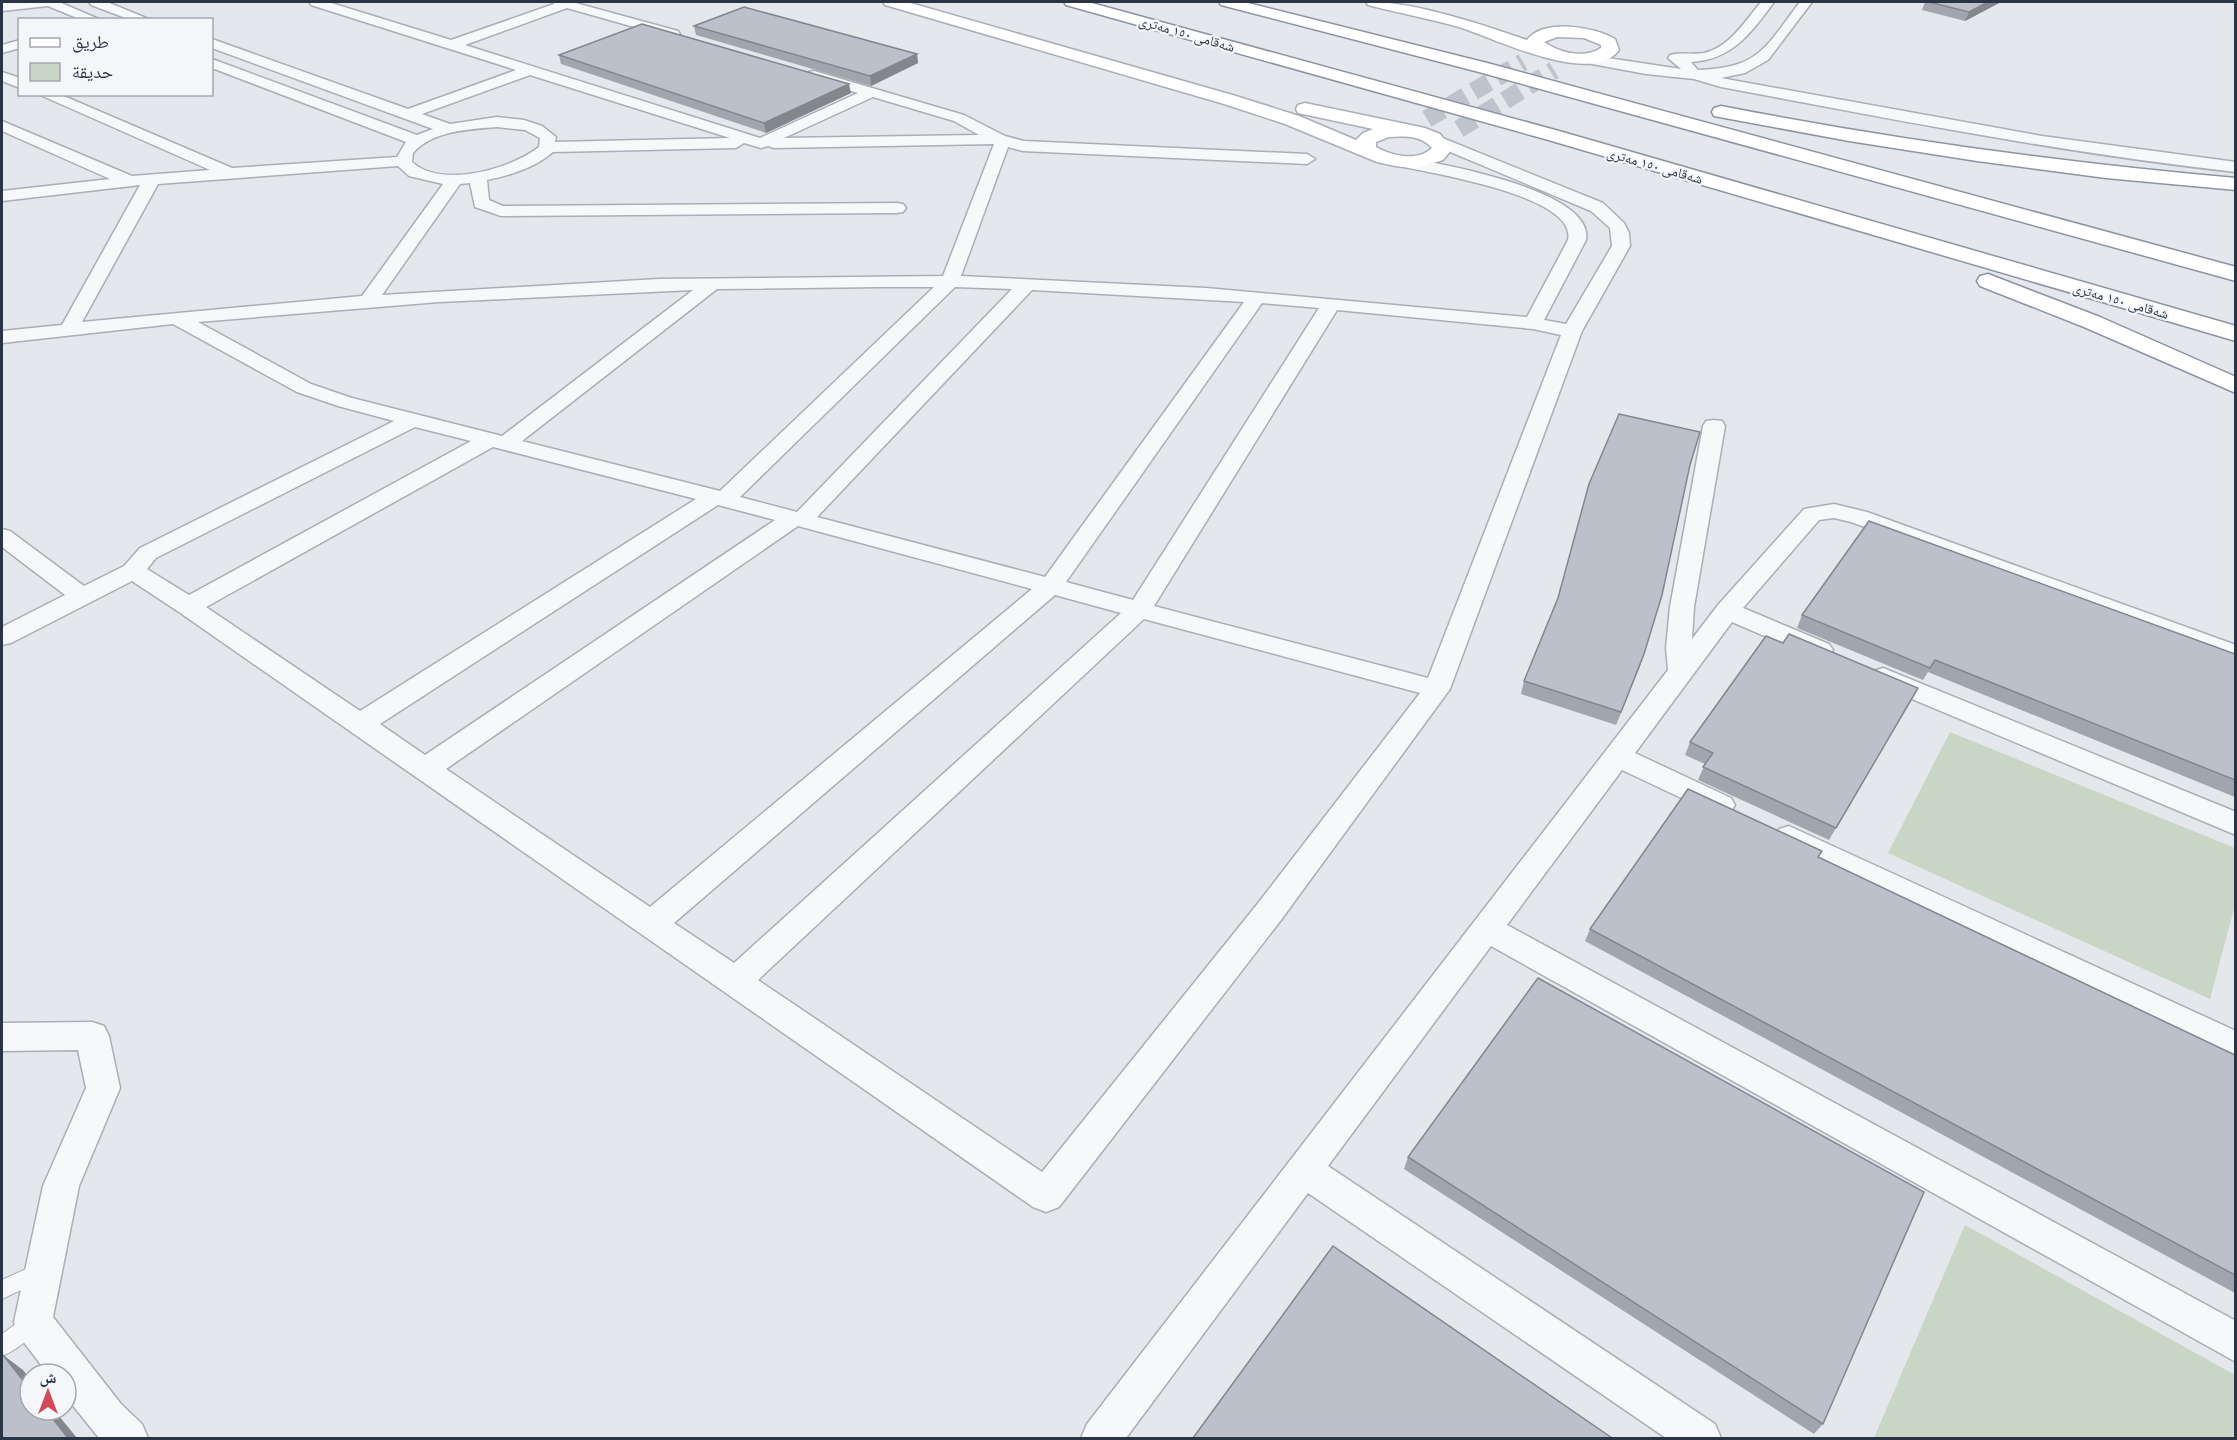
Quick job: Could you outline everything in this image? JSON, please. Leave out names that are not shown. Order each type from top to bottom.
[{"type":"main road","points":[[891,2],[1230,100],[1292,120],[1373,154],[1396,161],[1422,161],[1432,158],[1439,154],[1441,144],[1459,129]]},
{"type":"main road","points":[[938,2],[1285,104],[1441,144]]},
{"type":"main road","name":"شەقامی ١٥٠ مەتری","points":[[1072,2],[1552,135],[2235,334]]},
{"type":"main road","points":[[1227,2],[1485,68],[2235,274]]},
{"type":"main road","points":[[1374,2],[1466,24],[1543,51],[1581,58]]},
{"type":"main road","points":[[1423,2],[1509,22]]},
{"type":"main road","points":[[1529,26],[1597,37],[1614,45],[1606,54],[1581,58],[1554,70]]},
{"type":"main road","points":[[1543,51],[1536,44],[1535,40],[1539,36],[1570,32]]},
{"type":"main road","points":[[1523,62],[1543,51]]},
{"type":"main road","points":[[1485,68],[1564,79],[1816,131],[1909,146],[2102,172],[2235,184]]},
{"type":"main road","points":[[1373,154],[1365,145],[1366,140],[1371,136],[1396,131],[1427,119]]},
{"type":"main road","points":[[1805,209],[2092,322],[2235,386]]},
{"type":"street","points":[[2,7],[49,2],[90,18]]},
{"type":"street","points":[[96,2],[140,18]]},
{"type":"street","points":[[316,2],[528,70],[753,152],[872,92]]},
{"type":"street","points":[[1661,56],[1680,59],[1714,54],[1733,46],[1767,2]]},
{"type":"street","points":[[1581,58],[1660,72],[1694,74],[1733,71],[1757,63],[1806,2]]},
{"type":"street","points":[[451,45],[563,3],[691,39]]},
{"type":"street","points":[[213,43],[448,129]]},
{"type":"street","points":[[2,49],[18,45]]},
{"type":"street","points":[[1680,59],[1694,74],[1721,83],[2037,142],[2108,153],[2235,167]]},
{"type":"street","points":[[213,63],[419,141]]},
{"type":"street","points":[[408,114],[528,70]]},
{"type":"street","points":[[804,72],[959,118],[1001,140]]},
{"type":"street","points":[[2,76],[18,83]]},
{"type":"street","points":[[50,96],[229,173]]},
{"type":"street","points":[[531,162],[548,147],[549,141],[544,133],[533,127],[517,123],[486,123],[448,129],[419,141],[407,150],[403,161],[406,167],[417,174],[455,179],[502,173],[531,162],[1001,140],[1033,146],[1307,159]]},
{"type":"street","points":[[2,126],[129,181]]},
{"type":"street","points":[[360,724],[719,498],[950,282],[1001,140]]},
{"type":"street","points":[[133,571],[188,606],[1046,1195],[1270,911],[1437,689],[1572,331],[1621,246],[1622,234],[1616,223],[1607,214],[1585,201],[1441,144]]},
{"type":"street","points":[[548,147],[753,152],[933,152]]},
{"type":"street","points":[[2,196],[129,181],[403,161]]},
{"type":"street","points":[[1396,161],[1433,166],[1501,184],[1546,202],[1576,224],[1579,230],[1576,240],[1533,323]]},
{"type":"street","points":[[478,177],[481,203],[501,211],[897,208]]},
{"type":"street","points":[[69,329],[152,179]]},
{"type":"street","points":[[369,300],[455,179]]},
{"type":"street","points":[[2,337],[369,300],[712,284],[871,281],[1027,284],[1257,297],[1533,323],[1572,331]]},
{"type":"street","points":[[188,606],[499,441],[712,284]]},
{"type":"street","points":[[425,769],[798,519],[1027,284]]},
{"type":"street","points":[[651,924],[1051,586],[1257,297]]},
{"type":"street","points":[[735,982],[1139,610],[1332,303]]},
{"type":"street","points":[[176,318],[304,388],[345,402],[719,498],[1437,689]]},
{"type":"street","points":[[2,637],[133,571],[148,553],[414,419]]},
{"type":"street","points":[[1670,687],[1682,670],[1679,648],[1682,607],[1714,426]]},
{"type":"street","points":[[1101,1438],[1727,612],[1812,514],[1834,511],[1859,517],[2235,654]]},
{"type":"street","points":[[2,536],[83,597]]},
{"type":"street","points":[[1727,612],[2235,824]]},
{"type":"street","points":[[1617,756],[2235,1047]]},
{"type":"street","points":[[1487,929],[2235,1342]]},
{"type":"street","points":[[2,1037],[92,1036],[103,1088],[61,1186],[33,1322],[107,1418],[128,1438]]},
{"type":"street","points":[[1304,1170],[1701,1438]]},
{"type":"lane","points":[[2,1290],[44,1269]]},
{"type":"lane","points":[[2,1346],[33,1322]]},
{"type":"green space","points":[[1950,732],[2235,848],[2235,905],[2210,999],[1888,853]]},
{"type":"green space","points":[[1965,1225],[2235,1375],[2235,1438],[1874,1438]]},
{"type":"building","points":[[1929,2],[1988,2],[1969,12]]},
{"type":"building","points":[[744,7],[917,54],[870,76],[694,26]]},
{"type":"building","points":[[642,24],[849,84],[764,123],[559,55]]},
{"type":"building","points":[[1619,414],[1700,432],[1690,465],[1662,595],[1644,654],[1621,712],[1524,681],[1558,598],[1589,484]]},
{"type":"building","points":[[1869,521],[2235,654],[2235,780],[1935,660],[1930,668],[1802,615]]},
{"type":"building","points":[[1789,634],[1918,688],[1836,828],[1703,767],[1713,753],[1690,742],[1766,636],[1783,643]]},
{"type":"building","points":[[1688,789],[1822,851],[1818,857],[2235,1055],[2235,1275],[1590,929]]},
{"type":"building","points":[[1538,978],[1924,1192],[1823,1424],[1408,1157]]},
{"type":"building","points":[[1333,1246],[1612,1438],[1193,1438]]},
{"type":"building","points":[[2,1356],[18,1374],[18,1422],[55,1422],[68,1438],[2,1438]]},
{"type":"tunnel","points":[[1427,119],[1523,62]]},
{"type":"tunnel","points":[[1459,129],[1554,70]]}]
